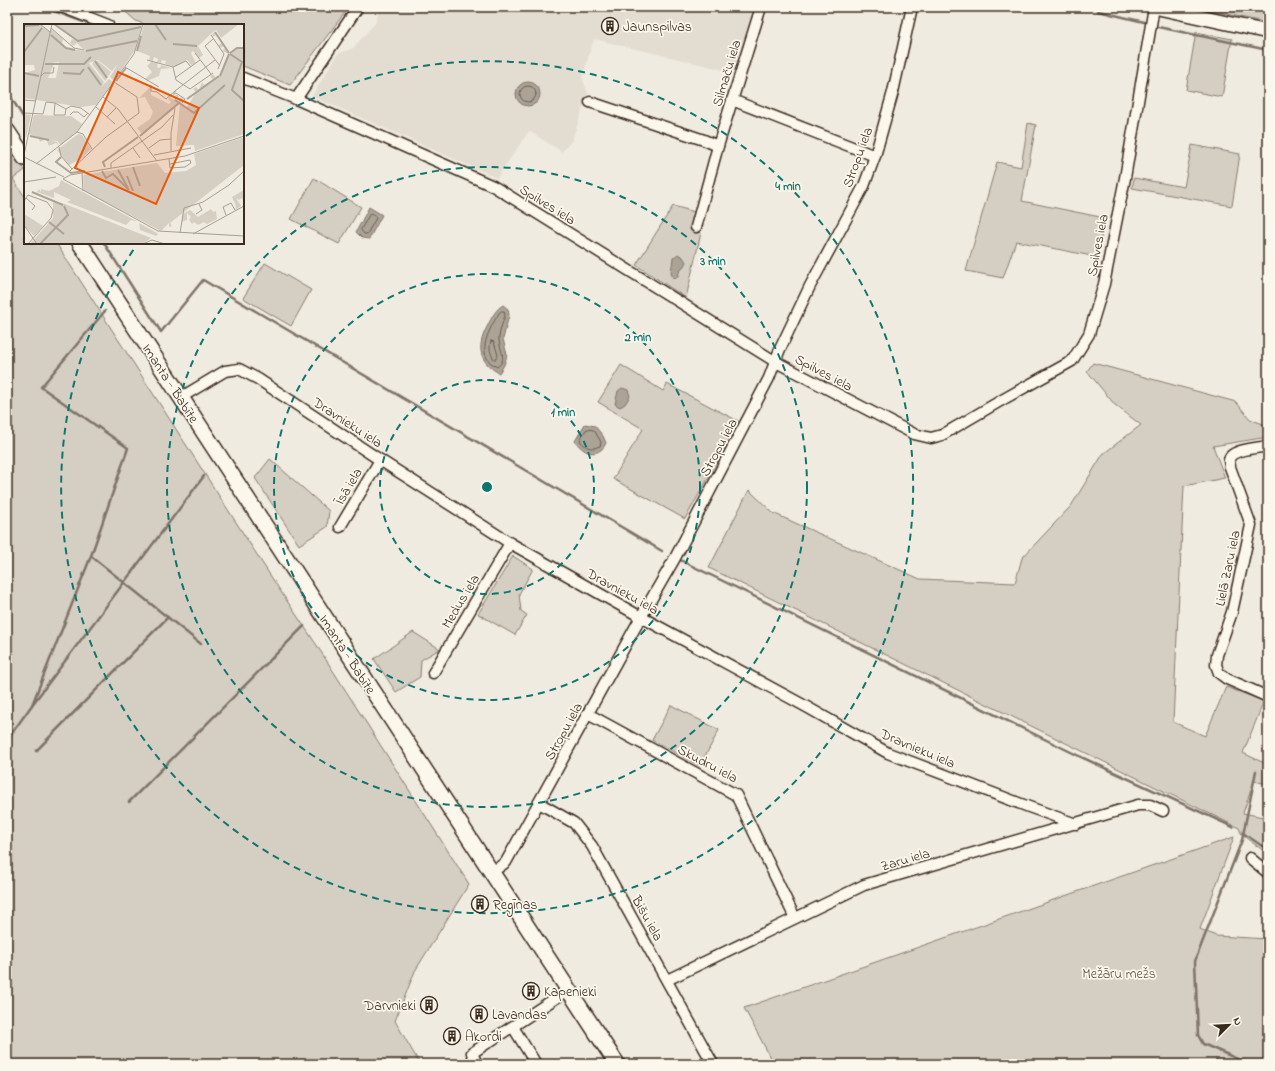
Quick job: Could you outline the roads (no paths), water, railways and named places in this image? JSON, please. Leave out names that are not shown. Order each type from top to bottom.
[{"type":"main road","points":[[7,131],[24,156]]},
{"type":"main road","name":"Imanta - Babīte","points":[[81,244],[617,1064]]},
{"type":"street","points":[[62,7],[105,24]]},
{"type":"street","points":[[296,99],[358,7]]},
{"type":"street","name":"Silmaču iela","points":[[696,227],[718,146],[761,7]]},
{"type":"street","name":"Stropu iela","points":[[491,872],[506,862],[641,617],[678,553],[769,378],[780,349],[810,286],[864,186],[875,156],[893,92],[912,7]]},
{"type":"street","points":[[1154,7],[1268,32]]},
{"type":"street","name":"Spilves iela","points":[[244,78],[296,99],[493,186],[776,362],[914,434],[931,438],[947,433],[1072,361],[1089,334],[1104,284],[1125,178],[1154,7]]},
{"type":"street","points":[[732,100],[875,156]]},
{"type":"street","points":[[590,102],[718,146]]},
{"type":"street","name":"Dravnieku iela","points":[[180,398],[225,371],[239,369],[258,379],[380,460],[510,543],[888,753],[1076,824]]},
{"type":"street","name":"Lielā Zaru iela","points":[[1268,446],[1237,451],[1231,455],[1229,460],[1230,467],[1251,525],[1232,612],[1217,656],[1216,665],[1219,673],[1227,680],[1268,696]]},
{"type":"street","name":"Īsā iela","points":[[340,527],[380,460]]},
{"type":"street","name":"Medus iela","points":[[433,673],[510,543]]},
{"type":"street","name":"Skudru iela","points":[[588,714],[736,795],[795,918]]},
{"type":"street","name":"Bišu iela","points":[[539,803],[574,823],[592,846],[713,1064]]},
{"type":"street","name":"Zaru iela","points":[[667,980],[864,885],[1138,805],[1150,805],[1163,811]]},
{"type":"street","points":[[1250,858],[1268,873]]},
{"type":"street","points":[[477,1064],[472,1053],[514,1027],[568,990]]},
{"type":"street","points":[[514,1027],[536,1064]]},
{"type":"water","points":[[528,82],[536,86],[540,94],[536,102],[528,106],[520,102],[516,94],[520,86]]},
{"type":"water","points":[[369,207],[382,215],[369,239],[362,238],[356,232]]},
{"type":"water","points":[[678,254],[683,257],[686,262],[679,272],[678,277],[673,278],[671,273],[673,258]]},
{"type":"water","points":[[503,305],[508,309],[509,315],[503,339],[507,355],[504,365],[499,373],[486,363],[481,352],[481,346],[484,332],[496,311]]},
{"type":"water","points":[[622,388],[628,390],[630,396],[625,404],[620,407],[615,404],[618,391]]},
{"type":"water","points":[[585,424],[595,426],[603,436],[606,443],[600,451],[594,453],[587,452],[575,441]]},
{"type":"waterway","points":[[43,7],[89,24]]},
{"type":"waterway","points":[[1098,11],[1144,22]]},
{"type":"waterway","points":[[1158,27],[1268,50]]},
{"type":"waterway","points":[[7,91],[24,118]]},
{"type":"waterway","points":[[105,244],[161,332],[203,280],[662,551]]},
{"type":"waterway","points":[[32,705],[91,556],[128,448],[41,387],[105,311]]},
{"type":"waterway","points":[[7,740],[204,476]]},
{"type":"waterway","points":[[91,556],[201,644]]},
{"type":"waterway","points":[[678,559],[1079,756],[1233,827]]},
{"type":"waterway","points":[[36,751],[168,617]]},
{"type":"waterway","points":[[129,802],[304,626]]},
{"type":"waterway","points":[[1249,1064],[1203,1044],[1198,1035],[1195,961],[1242,840],[1256,771]]},
{"type":"waterway","points":[[1243,833],[1268,850]]},
{"type":"place","name":"Jaunspilvas","points":[[610,26]]},
{"type":"place","name":"Regīnas","points":[[480,904]]},
{"type":"place","name":"Kapenieki","points":[[531,991]]},
{"type":"place","name":"Darvnieki","points":[[429,1005]]},
{"type":"place","name":"Lavandas","points":[[479,1014]]},
{"type":"place","name":"Akordi","points":[[452,1036]]},
{"type":"park label","name":"Mežāru mežs","points":[[1119,973]]}]
